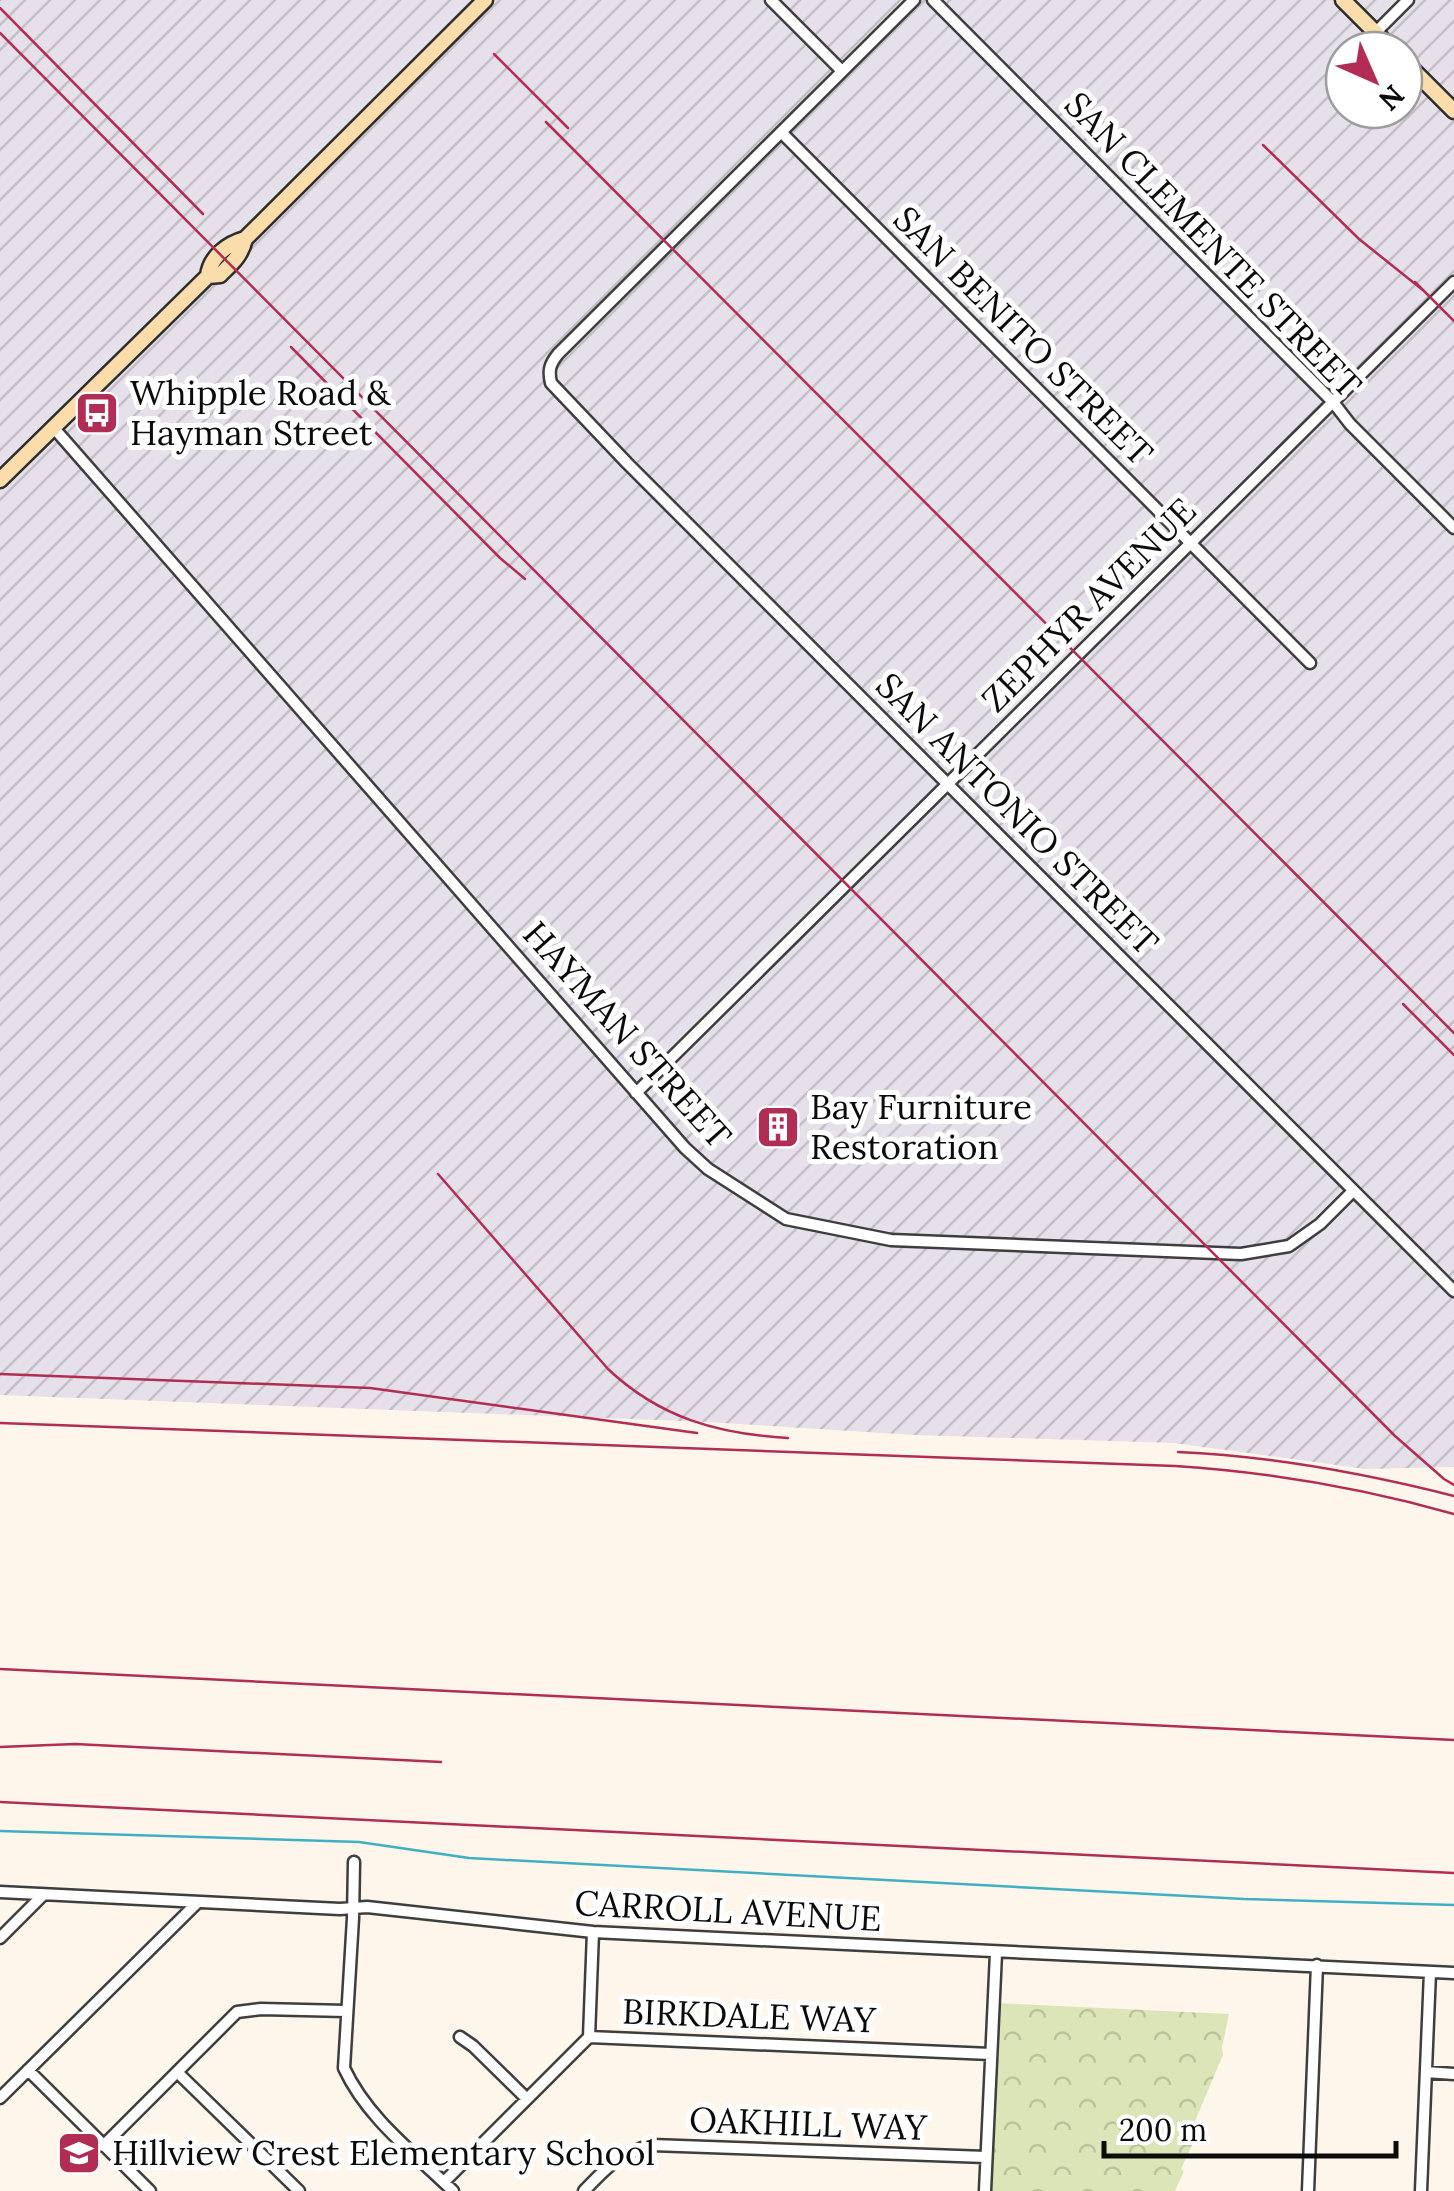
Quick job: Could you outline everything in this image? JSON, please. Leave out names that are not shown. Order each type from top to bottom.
[{"type":"main road","points":[[0,480],[208,276],[209,264],[230,243],[245,239],[485,0]]},
{"type":"main road","points":[[1343,0],[1373,30]]},
{"type":"main road","points":[[1424,81],[1454,112]]},
{"type":"street","points":[[772,0],[842,71]]},
{"type":"street","points":[[781,132],[914,0]]},
{"type":"street","name":"SAN CLEMENTE STREET","points":[[933,0],[1454,528]]},
{"type":"street","points":[[1377,30],[1408,0]]},
{"type":"street","name":"SAN ANTONIO STREET","points":[[781,132],[558,354],[548,372],[551,383],[1454,1290]]},
{"type":"street","name":"SAN BENITO STREET","points":[[781,132],[1310,663]]},
{"type":"street","name":"ZEPHYR AVENUE","points":[[636,1093],[1454,282]]},
{"type":"street","name":"HAYMAN STREET","points":[[54,427],[685,1148],[708,1169],[786,1219],[891,1240],[1241,1254],[1289,1246],[1320,1224],[1353,1192]]},
{"type":"street","points":[[354,1862],[344,2068],[353,2089],[369,2109],[453,2191]]},
{"type":"street","name":"CARROLL AVENUE","points":[[0,1892],[367,1907],[593,1932],[1454,1973]]},
{"type":"street","points":[[0,1938],[43,1895]]},
{"type":"street","points":[[0,2098],[197,1903]]},
{"type":"street","points":[[590,2037],[593,1932]]},
{"type":"street","points":[[985,2191],[996,1953]]},
{"type":"street","points":[[1308,2191],[1317,1965]]},
{"type":"street","points":[[1421,2191],[1430,1972]]},
{"type":"street","points":[[103,2146],[238,2012],[261,2008],[346,2011]]},
{"type":"street","points":[[460,2037],[528,2099]]},
{"type":"street","name":"BIRKDALE WAY","points":[[444,2182],[590,2037],[992,2054]]},
{"type":"street","points":[[28,2070],[150,2191]]},
{"type":"street","points":[[177,2072],[299,2191]]},
{"type":"street","points":[[1426,2072],[1454,2074]]},
{"type":"street","name":"OAKHILL WAY","points":[[584,2191],[611,2163],[630,2151],[652,2146],[986,2158]]},
{"type":"shaded area","points":[[0,0],[1454,0],[1454,1467],[1366,1469],[1175,1443],[915,1435],[708,1422],[0,1395]]},
{"type":"green space","points":[[994,2003],[1229,2014],[1223,2055],[1195,2121],[1201,2125],[1175,2191],[985,2191]]},
{"type":"waterway","points":[[0,1831],[359,1842],[469,1858],[1244,1899],[1454,1905]]},
{"type":"railway","points":[[0,8],[203,214]]},
{"type":"railway","points":[[0,33],[1395,1436],[1454,1485]]},
{"type":"railway","points":[[494,54],[568,128]]},
{"type":"railway","points":[[546,122],[1454,1033]]},
{"type":"railway","points":[[1263,145],[1359,239],[1424,291]]},
{"type":"railway","points":[[1415,282],[1454,321]]},
{"type":"railway","points":[[291,347],[525,579]]},
{"type":"railway","points":[[1403,1004],[1454,1055]]},
{"type":"railway","points":[[438,1174],[608,1369],[628,1386],[691,1420],[738,1432],[788,1438]]},
{"type":"railway","points":[[0,1374],[370,1388],[697,1433]]},
{"type":"railway","points":[[0,1423],[1175,1466],[1315,1482],[1454,1514]]},
{"type":"railway","points":[[1178,1452],[1317,1467],[1454,1496]]},
{"type":"railway","points":[[0,1669],[1454,1740]]},
{"type":"railway","points":[[0,1747],[75,1744],[441,1762]]},
{"type":"railway","points":[[0,1802],[1454,1873]]},
{"type":"place","name":"Whipple Road & Hayman Street","points":[[97,413]]},
{"type":"place","name":"Bay Furniture Restoration","points":[[778,1127]]},
{"type":"place","name":"Hillview Crest Elementary School","points":[[79,2153]]}]
